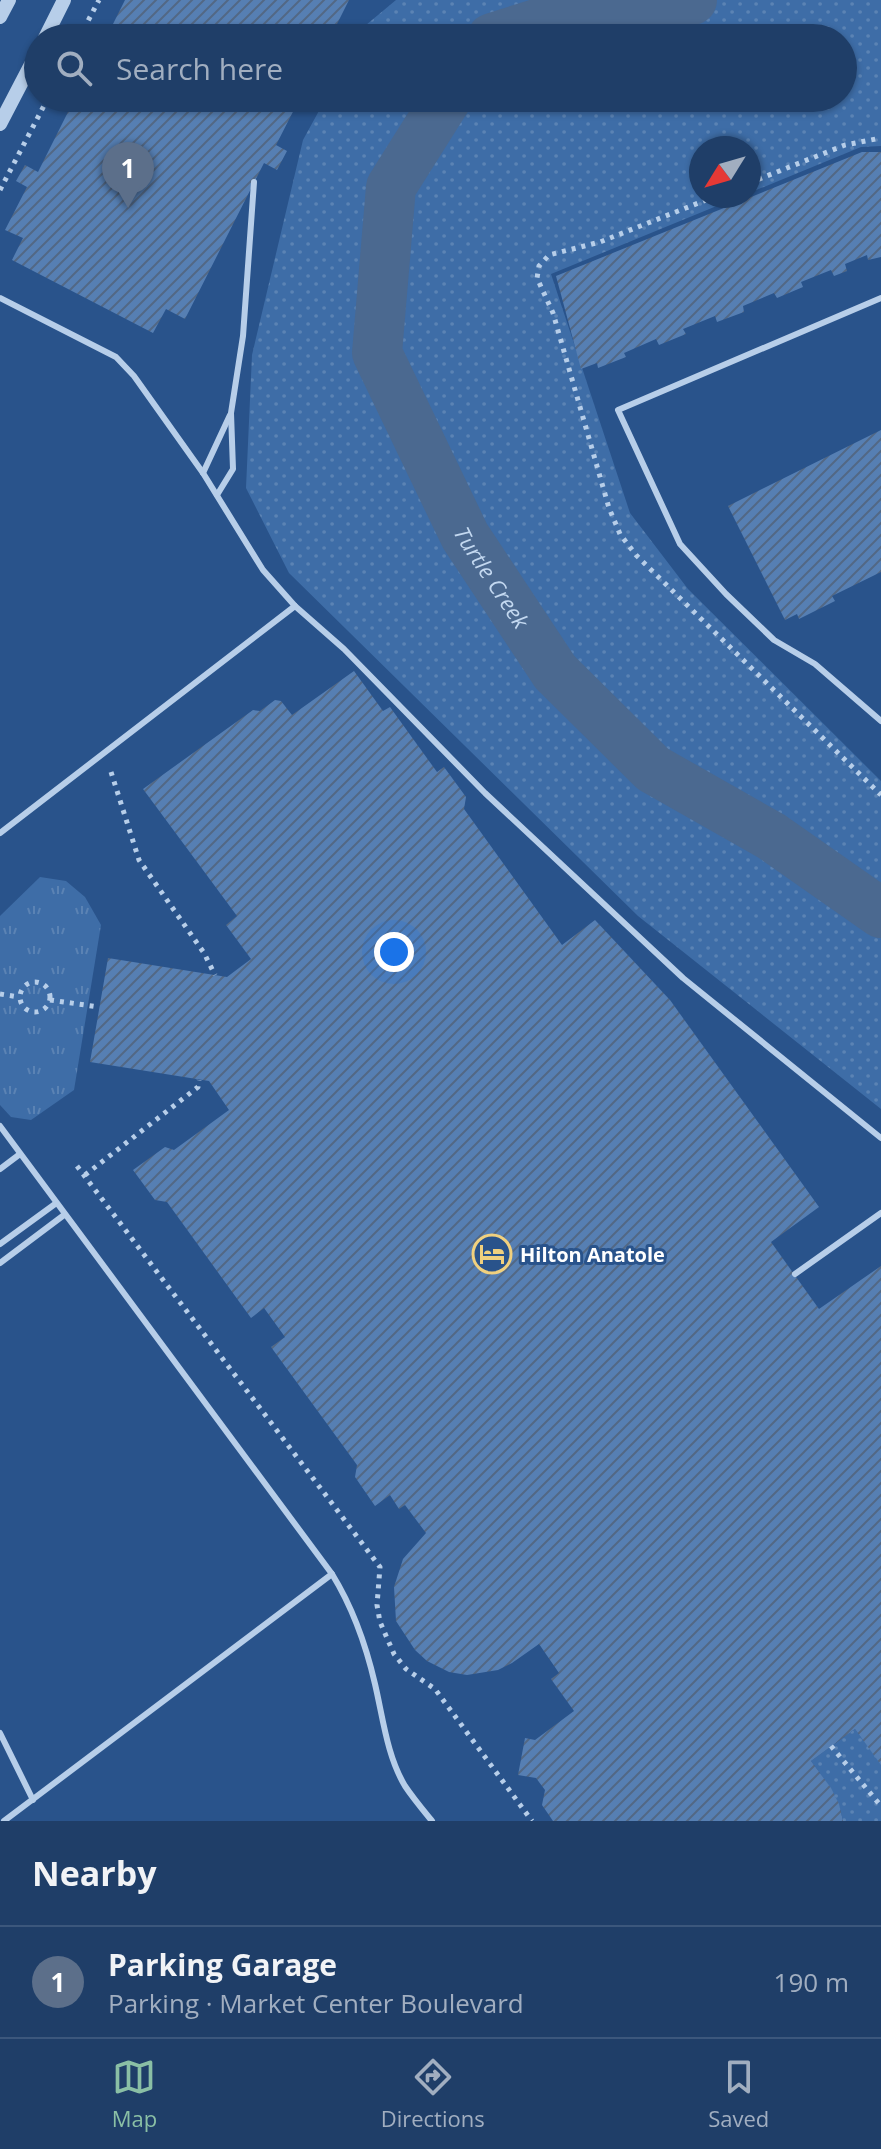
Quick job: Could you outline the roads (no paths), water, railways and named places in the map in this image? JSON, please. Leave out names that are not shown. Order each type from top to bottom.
[{"type":"street","points":[[0,17],[9,0]]},
{"type":"street","points":[[52,24],[64,0]]},
{"type":"street","points":[[0,124],[24,78]]},
{"type":"lane","points":[[217,495],[233,469],[231,413],[243,336],[254,182]]},
{"type":"lane","points":[[0,298],[116,357],[134,376],[203,473],[263,570],[295,606],[344,649],[485,793],[683,978],[881,1138]]},
{"type":"lane","points":[[881,298],[618,410],[680,544],[774,640],[815,664],[881,721]]},
{"type":"lane","points":[[203,473],[231,413]]},
{"type":"lane","points":[[0,833],[295,606]]},
{"type":"lane","points":[[0,1126],[332,1574],[351,1605],[358,1625],[396,1767],[405,1785],[432,1821]]},
{"type":"lane","points":[[0,1169],[20,1154]]},
{"type":"lane","points":[[0,1244],[55,1204]]},
{"type":"lane","points":[[795,1274],[881,1213]]},
{"type":"lane","points":[[0,1263],[64,1215]]},
{"type":"lane","points":[[4,1821],[332,1574]]},
{"type":"lane","points":[[0,1733],[33,1800]]},
{"type":"waterway","name":"Turtle Creek","points":[[536,24],[581,10],[692,0]]},
{"type":"waterway","name":"Turtle Creek","points":[[438,112],[391,187],[377,353],[465,536],[555,672],[653,769],[771,836],[881,913]]},
{"type":"place","name":"Parking Garage","points":[[128,208]]},
{"type":"place","name":"Hilton Anatole","points":[[492,1254]]}]
